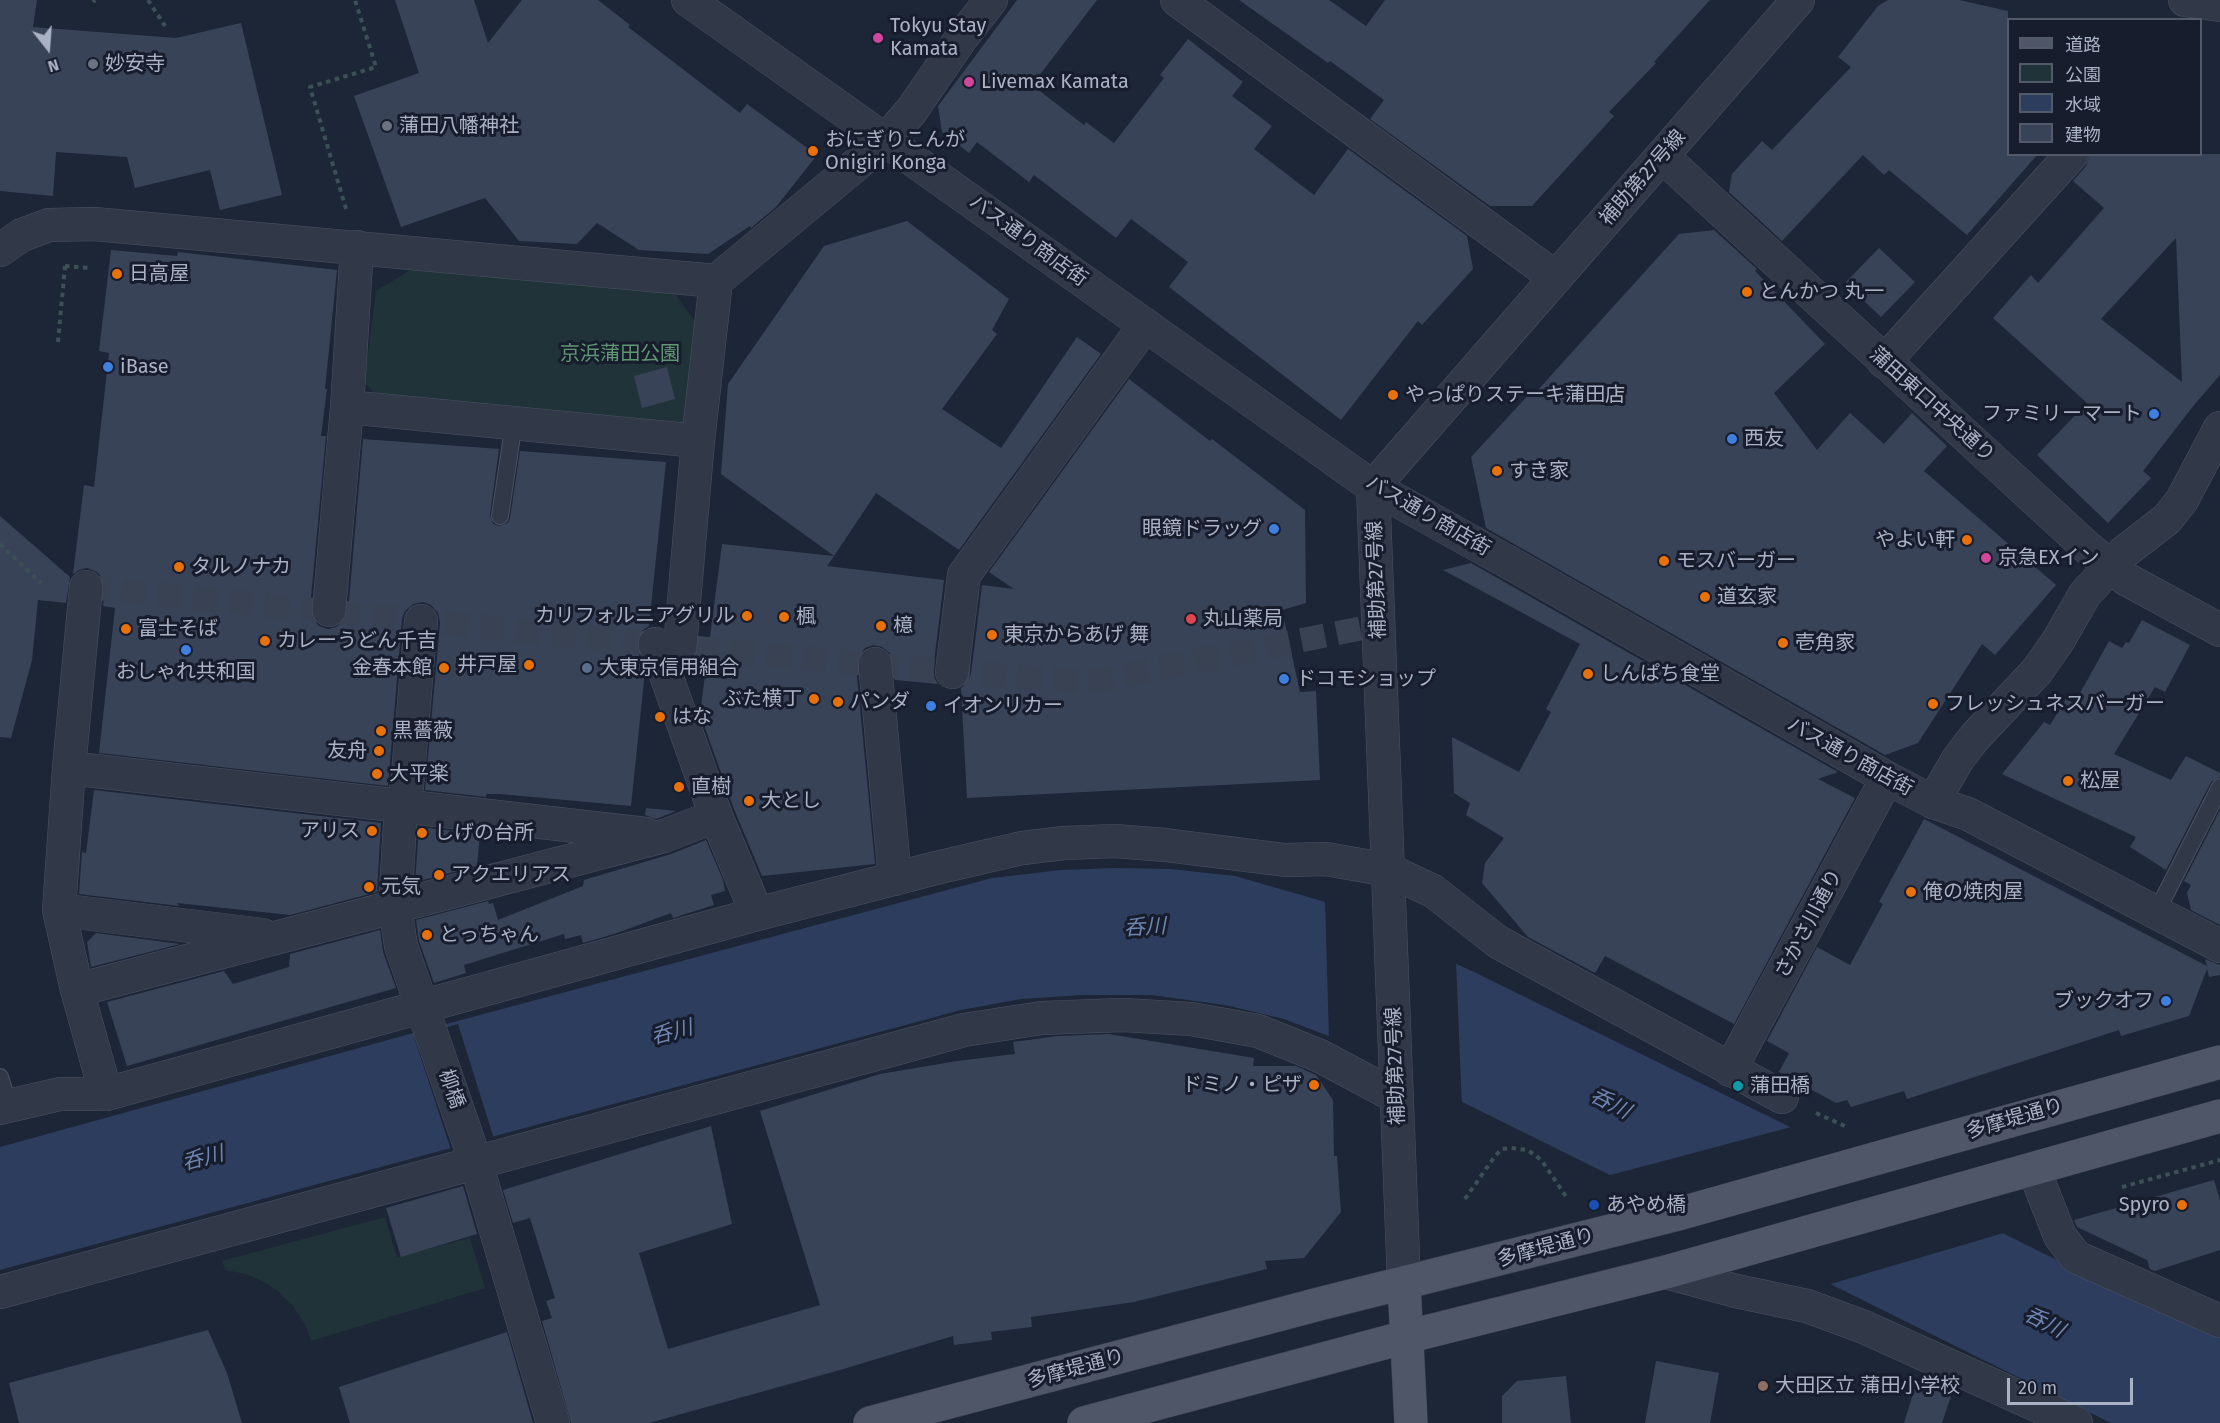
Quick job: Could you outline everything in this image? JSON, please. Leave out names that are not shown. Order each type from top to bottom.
[{"type":"main road","name":"多摩堤通り","points":[[870,1423],[1404,1283],[1678,1214],[2220,1062]]},
{"type":"main road","points":[[1084,1423],[1406,1337],[1666,1272],[2220,1116]]},
{"type":"main road","points":[[1404,1283],[1410,1423]]},
{"type":"street","name":"バス通り商店街","points":[[688,0],[1373,487],[1887,778],[1933,802],[1968,814],[2220,946]]},
{"type":"street","points":[[757,914],[716,816],[668,646],[698,441],[716,280],[886,140],[912,110],[962,37],[991,0]]},
{"type":"street","points":[[1177,0],[1556,278]]},
{"type":"street","name":"補助第27号線","points":[[1404,1283],[1373,487],[1798,0]]},
{"type":"street","name":"蒲田東口中央通り","points":[[1662,156],[2089,549],[2126,579],[2220,630]]},
{"type":"street","points":[[1884,362],[2070,156]]},
{"type":"street","points":[[0,250],[22,235],[49,225],[94,224],[716,280]]},
{"type":"street","points":[[329,610],[347,407],[357,247]]},
{"type":"street","points":[[952,672],[964,575],[1145,325]]},
{"type":"street","points":[[347,407],[698,441]]},
{"type":"street","points":[[1933,802],[1968,745],[2037,671],[2058,641],[2085,594],[2123,553],[2167,519],[2182,500],[2220,428]]},
{"type":"street","points":[[86,587],[69,768],[59,910],[77,990],[106,1094]]},
{"type":"street","name":"柳橋","points":[[421,621],[407,786],[401,807],[395,907],[401,946],[474,1158],[553,1423]]},
{"type":"street","points":[[875,664],[895,879]]},
{"type":"street","points":[[69,768],[664,836]]},
{"type":"street","name":"さかさ川通り","points":[[1730,1070],[1887,778]]},
{"type":"street","points":[[77,990],[664,836],[716,816]]},
{"type":"street","points":[[3,1097],[106,1094],[425,1016],[757,914],[895,879],[1022,848],[1064,843],[1115,841],[1285,860],[1326,859],[1388,870],[1433,891],[1498,942],[1782,1097]]},
{"type":"street","points":[[59,910],[279,937]]},
{"type":"street","points":[[0,1292],[474,1158],[964,1030],[1042,1018],[1123,1015],[1191,1019],[1258,1031],[1397,1091]]},
{"type":"street","points":[[2034,1170],[2060,1236],[2076,1257],[2220,1321]]},
{"type":"street","points":[[1666,1272],[1736,1291],[1807,1306],[1864,1327],[2076,1423]]},
{"type":"lane","points":[[500,516],[514,422]]},
{"type":"lane","points":[[2156,913],[2220,787]]},
{"type":"path","points":[[148,0],[165,26]]},
{"type":"path","points":[[354,0],[376,67],[310,87],[357,247]]},
{"type":"path","points":[[58,342],[65,266]]},
{"type":"path","points":[[0,544],[41,583]]},
{"type":"path","points":[[1465,1199],[1495,1156],[1502,1149],[1511,1148],[1527,1150],[1542,1161],[1567,1198]]},
{"type":"green space","name":"京浜蒲田公園","points":[[412,269],[674,292],[696,323],[687,419],[679,426],[377,396],[364,382],[376,291]]},
{"type":"green space","points":[[385,1217],[397,1257],[470,1238],[485,1288],[311,1341],[306,1326],[293,1306],[278,1291],[246,1274],[225,1270],[222,1261]]},
{"type":"water","name":"呑川","points":[[1170,869],[1235,876],[1322,901],[1476,973],[2125,1294],[2220,1336],[2220,1423],[2111,1423],[1331,1037],[1284,1019],[1225,1005],[1151,995],[1082,995],[1021,999],[961,1010],[0,1270],[0,1147],[435,1027],[992,878],[1061,870]]},
{"type":"pier","points":[[1325,899],[1456,961],[1462,1107],[1329,1040]]},
{"type":"pier","points":[[458,1024],[494,1139],[451,1150],[414,1037]]},
{"type":"pier","points":[[1795,1126],[2007,1232],[1824,1286],[1603,1177]]},
{"type":"building","points":[[0,0],[37,0],[33,27],[176,38],[241,23],[282,195],[220,210],[210,170],[135,188],[127,157],[56,152],[53,196],[0,191]]},
{"type":"building","points":[[395,0],[474,0],[488,43],[522,0],[598,0],[630,25],[628,27],[740,113],[747,104],[817,155],[776,207],[751,228],[750,226],[708,254],[639,250],[597,223],[577,244],[519,241],[485,198],[401,227],[354,96],[419,73]]},
{"type":"building","points":[[1017,0],[1097,0],[1032,85],[1084,125],[1086,122],[1114,143],[1164,78],[1160,75],[1188,39],[1243,82],[1232,96],[1272,126],[1254,149],[1314,195],[1348,149],[1467,236],[1473,269],[1422,325],[1418,321],[1341,420],[1169,287],[1188,262],[1131,219],[1116,238],[1034,175],[1029,182],[977,142],[969,153],[942,132],[938,106]]},
{"type":"building","points":[[1239,0],[1329,0],[1366,26],[1385,0],[1710,0],[1654,62],[1656,63],[1609,112],[1614,116],[1532,206],[1490,206],[1370,119],[1384,100]]},
{"type":"building","points":[[1888,0],[1959,0],[2008,11],[2007,156],[2036,156],[1967,235],[1889,170],[1884,175],[1863,155],[1782,241],[1729,192],[1732,174],[1762,141],[1772,150],[1851,67],[1838,57],[1878,6]]},
{"type":"building","points":[[2220,154],[2220,375],[2143,471],[2151,478],[2108,523],[2037,455],[2087,403],[1993,318],[2031,275],[2038,283],[2104,208],[2073,181],[2086,166],[2089,156]],"holes":[[[2176,238],[2182,382],[2101,319]]]},
{"type":"building","points":[[907,221],[1009,299],[992,330],[997,334],[942,409],[1001,448],[1077,337],[1101,354],[959,550],[876,493],[834,556],[721,474],[728,384],[824,246]]},
{"type":"building","points":[[1714,230],[1757,269],[1755,271],[1825,344],[1774,393],[1817,450],[1850,413],[1884,444],[1912,413],[1947,446],[1924,471],[2056,585],[1995,655],[1982,644],[1918,743],[1885,755],[1486,528],[1471,457],[1533,390],[1536,392],[1679,234]]},
{"type":"building","points":[[1879,248],[1915,282],[1881,317],[1845,283]]},
{"type":"building","points":[[111,250],[177,256],[178,252],[337,270],[321,436],[326,436],[310,608],[312,618],[319,626],[328,629],[336,627],[344,621],[348,612],[363,439],[499,449],[490,515],[493,524],[499,526],[508,523],[510,518],[520,451],[666,462],[649,626],[640,632],[637,641],[637,650],[645,671],[631,806],[500,794],[486,794],[486,797],[425,790],[440,623],[438,613],[431,605],[423,602],[413,604],[405,611],[402,619],[388,786],[99,753],[115,608],[103,606],[105,588],[103,579],[97,572],[87,568],[73,574],[84,485],[94,487],[109,353],[99,351]]},
{"type":"building","points":[[667,367],[675,399],[642,408],[634,376]]},
{"type":"building","points":[[1129,379],[1305,510],[1306,603],[1282,610],[1300,692],[1316,691],[1320,780],[967,798],[961,688],[967,683],[971,674],[982,585],[1014,589],[989,572]]},
{"type":"building","points":[[0,516],[70,577],[66,603],[38,600],[32,660],[11,738],[0,737]]},
{"type":"building","points":[[722,544],[834,556],[827,566],[944,580],[933,670],[938,684],[895,680],[891,654],[882,647],[873,645],[865,648],[858,657],[856,666],[875,864],[762,876],[734,809],[700,714]]},
{"type":"building","points":[[1471,563],[1838,772],[1818,779],[1855,798],[1734,1024],[1605,956],[1595,973],[1528,937],[1482,883],[1485,863],[1504,838],[1466,815],[1470,803],[1454,793],[1452,737],[1519,772],[1551,712],[1546,709],[1580,644],[1443,570]]},
{"type":"building","points":[[2142,620],[2190,645],[2165,692],[2155,687],[2114,754],[2171,780],[2186,756],[2220,773],[2220,777],[2211,782],[2166,870],[2130,847],[2136,837],[2002,774],[2044,722],[2050,725],[2066,699],[2074,704],[2109,641],[2122,648],[2126,642],[2129,643]]},
{"type":"building","points":[[94,790],[381,823],[377,892],[290,915],[177,903],[179,906],[79,894],[82,852],[86,853]]},
{"type":"building","points":[[646,808],[676,811],[656,819],[645,815]]},
{"type":"building","points":[[2220,810],[2220,925],[2191,910],[2187,893],[2191,885],[2184,881]]},
{"type":"building","points":[[1924,819],[2207,966],[2205,959],[2220,965],[2220,975],[2209,977],[2207,969],[2189,1016],[2121,1036],[2119,1030],[1907,1099],[1904,1091],[1851,1107],[1847,1100],[1836,1103],[1779,1072],[1789,1053],[1767,1041],[1817,947],[1850,965],[1883,904],[1879,902]]},
{"type":"building","points":[[419,827],[480,834],[477,866],[415,882]]},
{"type":"building","points":[[706,840],[723,880],[725,891],[711,895],[714,905],[673,918],[671,913],[583,943],[581,935],[565,939],[564,934],[464,965],[466,973],[434,983],[419,941],[416,920],[488,901],[489,904],[493,903],[498,920],[583,886],[584,880],[671,854]]},
{"type":"building","points":[[380,930],[383,952],[396,988],[127,1066],[107,1002],[224,971],[233,984],[289,967],[290,954]]},
{"type":"building","points":[[96,933],[180,944],[91,967],[87,942]]},
{"type":"building","points":[[1109,1034],[1254,1058],[1253,1066],[1296,1066],[1316,1075],[1333,1100],[1334,1156],[1337,1156],[1341,1212],[1304,1258],[1265,1261],[1267,1269],[1134,1302],[1031,1317],[1032,1327],[991,1332],[992,1340],[954,1345],[953,1336],[649,1423],[571,1423],[542,1321],[552,1318],[546,1301],[555,1298],[530,1218],[513,1223],[503,1190],[711,1126],[732,1224],[639,1253],[668,1349],[820,1305],[760,1111],[880,1074],[1015,1054],[1013,1042],[1058,1036]]},
{"type":"building","points":[[2214,1180],[2220,1200],[2220,1250],[2155,1271],[2150,1269],[2147,1260],[2077,1227],[2074,1220]]},
{"type":"building","points":[[463,1186],[477,1234],[401,1257],[386,1208]]},
{"type":"building","points":[[208,1330],[227,1373],[242,1423],[19,1423],[9,1383]]},
{"type":"building","points":[[507,1332],[533,1423],[350,1423],[339,1387]]},
{"type":"building","points":[[1656,1361],[1719,1373],[1710,1423],[1645,1423]]},
{"type":"building","points":[[1566,1376],[1571,1423],[1502,1423],[1502,1396],[1517,1381]]},
{"type":"building","points":[[1916,1384],[1951,1396],[1942,1423],[1904,1423]]},
{"type":"tunnel","points":[[86,587],[655,644],[952,672],[1091,682],[1378,625]]},
{"type":"place","name":"Tokyu Stay Kamata","points":[[878,38]]},
{"type":"place","name":"妙安寺","points":[[93,64]]},
{"type":"place","name":"Livemax Kamata","points":[[969,82]]},
{"type":"place","name":"蒲田八幡神社","points":[[387,126]]},
{"type":"place","name":"おにぎりこんが Onigiri Konga","points":[[813,151]]},
{"type":"place","name":"日高屋","points":[[117,274]]},
{"type":"place","name":"とんかつ 丸一","points":[[1747,292]]},
{"type":"place","name":"iBase","points":[[108,367]]},
{"type":"place","name":"やっぱりステーキ蒲田店","points":[[1393,395]]},
{"type":"place","name":"ファミリーマート","points":[[2154,414]]},
{"type":"place","name":"西友","points":[[1732,439]]},
{"type":"place","name":"すき家","points":[[1497,471]]},
{"type":"place","name":"眼鏡ドラッグ","points":[[1274,529]]},
{"type":"place","name":"やよい軒","points":[[1967,540]]},
{"type":"place","name":"京急EXイン","points":[[1986,558]]},
{"type":"place","name":"モスバーガー","points":[[1664,561]]},
{"type":"place","name":"タルノナカ","points":[[179,567]]},
{"type":"place","name":"道玄家","points":[[1705,597]]},
{"type":"place","name":"カリフォルニアグリル","points":[[747,616]]},
{"type":"place","name":"楓","points":[[784,617]]},
{"type":"place","name":"丸山薬局","points":[[1191,619]]},
{"type":"place","name":"檍","points":[[881,626]]},
{"type":"place","name":"富士そば","points":[[126,629]]},
{"type":"place","name":"東京からあげ 舞","points":[[992,635]]},
{"type":"place","name":"カレーうどん千吉","points":[[265,641]]},
{"type":"place","name":"壱角家","points":[[1783,643]]},
{"type":"place","name":"おしゃれ共和国","points":[[186,650]]},
{"type":"place","name":"井戸屋","points":[[529,665]]},
{"type":"place","name":"金春本館","points":[[444,668]]},
{"type":"place","name":"大東京信用組合","points":[[587,668]]},
{"type":"place","name":"しんぱち食堂","points":[[1588,674]]},
{"type":"place","name":"ドコモショップ","points":[[1284,679]]},
{"type":"place","name":"ぶた横丁","points":[[814,699]]},
{"type":"place","name":"パンダ","points":[[838,702]]},
{"type":"place","name":"フレッシュネスバーガー","points":[[1933,704]]},
{"type":"place","name":"イオンリカー","points":[[931,706]]},
{"type":"place","name":"はな","points":[[660,717]]},
{"type":"place","name":"黒薔薇","points":[[381,731]]},
{"type":"place","name":"友舟","points":[[379,751]]},
{"type":"place","name":"大平楽","points":[[377,774]]},
{"type":"place","name":"松屋","points":[[2068,781]]},
{"type":"place","name":"直樹","points":[[679,787]]},
{"type":"place","name":"大とし","points":[[749,801]]},
{"type":"place","name":"アリス","points":[[372,831]]},
{"type":"place","name":"しげの台所","points":[[422,833]]},
{"type":"place","name":"アクエリアス","points":[[439,875]]},
{"type":"place","name":"元気","points":[[369,887]]},
{"type":"place","name":"俺の焼肉屋","points":[[1911,892]]},
{"type":"place","name":"とっちゃん","points":[[427,935]]},
{"type":"place","name":"ブックオフ","points":[[2166,1001]]},
{"type":"place","name":"ドミノ・ピザ","points":[[1314,1085]]},
{"type":"place","name":"蒲田橋","points":[[1738,1086]]},
{"type":"place","name":"あやめ橋","points":[[1594,1205]]},
{"type":"place","name":"Spyro","points":[[2182,1205]]},
{"type":"place","name":"大田区立 蒲田小学校","points":[[1763,1386]]}]
